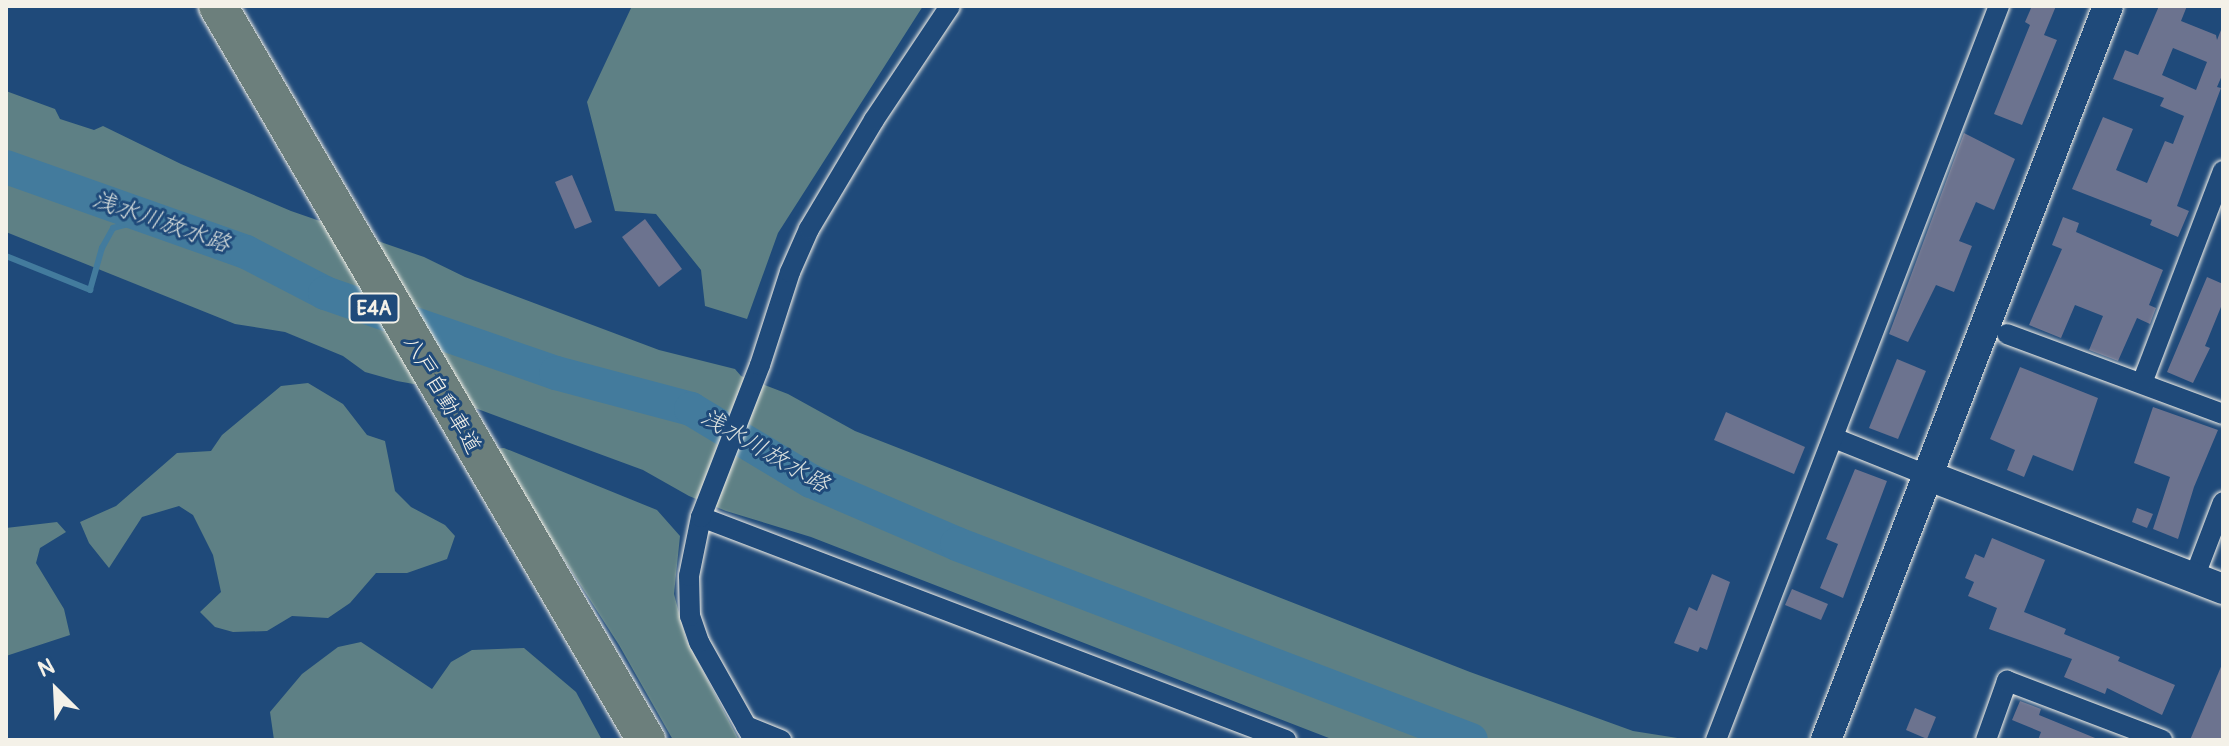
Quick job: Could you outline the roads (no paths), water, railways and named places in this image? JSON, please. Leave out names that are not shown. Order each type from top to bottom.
[{"type":"highway","name":"八戸自動車道","points":[[203,6],[471,458],[630,740]]},
{"type":"highway","name":"八戸自動車道","points":[[218,6],[291,150]]},
{"type":"highway","name":"八戸自動車道","points":[[471,458],[646,740]]},
{"type":"street","points":[[781,740],[750,733],[699,642],[690,616],[689,576],[701,517],[760,365],[790,272],[809,229],[874,120],[950,6]]},
{"type":"street","points":[[1716,740],[1999,6]]},
{"type":"street","points":[[1826,740],[2108,6]]},
{"type":"street","points":[[2142,383],[2223,171]]},
{"type":"street","points":[[2007,334],[2223,414]]},
{"type":"street","points":[[1834,438],[2223,589]]},
{"type":"street","points":[[2194,578],[2223,502]]},
{"type":"street","points":[[701,517],[1286,740]]},
{"type":"street","points":[[1986,740],[2007,681],[2162,740]]},
{"type":"waterway","name":"浅水川放水路","points":[[6,167],[246,252],[325,293],[556,373],[691,409],[811,481],[957,544],[1471,740]]},
{"type":"waterway","points":[[6,256],[90,290],[102,248],[113,228],[151,218]]}]
